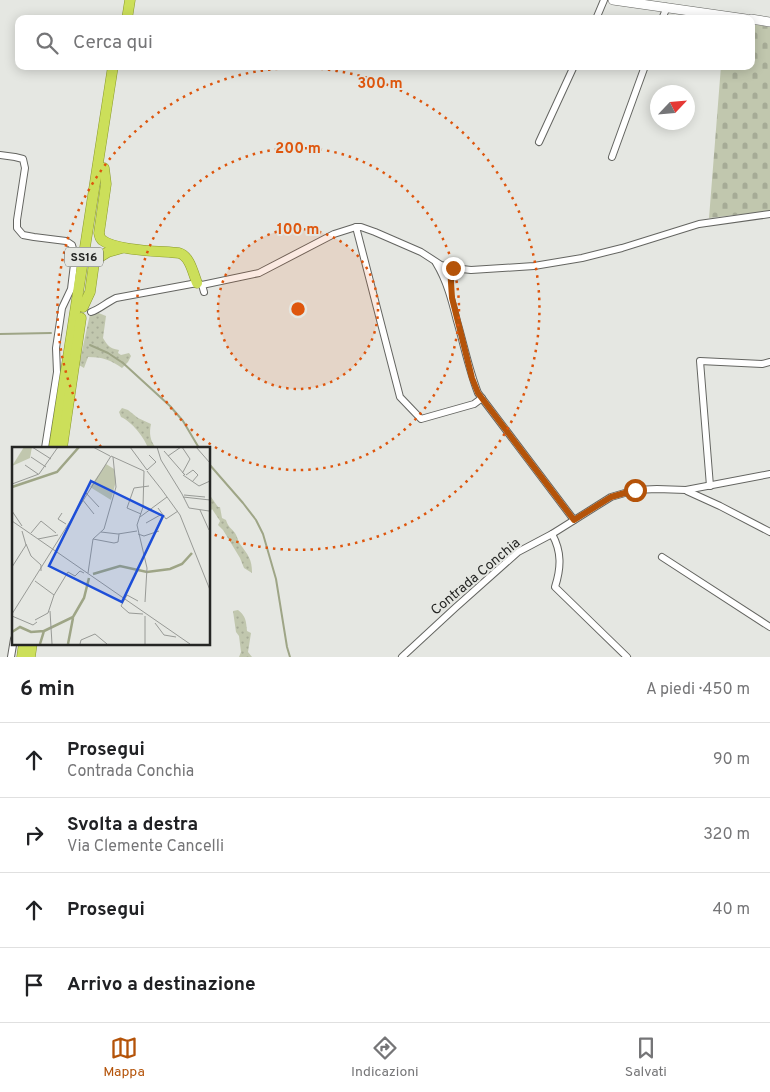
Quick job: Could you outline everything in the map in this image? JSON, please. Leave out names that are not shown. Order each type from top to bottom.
[{"type":"highway","points":[[121,15],[123,0]]},
{"type":"highway","points":[[128,15],[130,0]]},
{"type":"highway","name":"SS16","points":[[54,447],[112,70]]},
{"type":"highway","name":"SS16","points":[[62,447],[87,310],[104,168],[119,70]]},
{"type":"highway","points":[[104,168],[106,184],[99,233],[101,239],[122,248],[184,254],[200,284]]},
{"type":"highway","points":[[87,310],[94,263],[108,252],[122,248]]},
{"type":"highway","points":[[22,657],[24,644]]},
{"type":"highway","points":[[30,657],[32,644]]},
{"type":"main road","points":[[613,0],[719,15]]},
{"type":"main road","points":[[755,20],[770,22]]},
{"type":"street","points":[[598,15],[604,0]]},
{"type":"street","points":[[663,15],[666,7]]},
{"type":"street","points":[[539,142],[572,70]]},
{"type":"street","points":[[612,157],[644,70]]},
{"type":"street","points":[[0,156],[23,159],[25,168],[17,228],[23,235],[66,241],[72,245],[75,256],[70,289],[56,348],[57,372],[45,447]]},
{"type":"street","points":[[87,310],[96,310],[108,301],[116,298],[259,273],[334,234],[356,227],[362,227],[375,232],[421,252],[448,267],[471,270],[534,266],[582,258],[622,248],[699,224],[770,214]]},
{"type":"street","points":[[356,227],[400,397],[420,419],[474,404],[482,398]]},
{"type":"street","points":[[434,260],[447,280]]},
{"type":"street","points":[[448,267],[445,269],[447,280],[472,378],[478,393],[574,520]]},
{"type":"street","points":[[447,280],[458,269]]},
{"type":"street","points":[[200,284],[204,292]]},
{"type":"street","points":[[710,486],[700,361],[762,364],[770,362]]},
{"type":"street","name":"Contrada Conchia","points":[[402,657],[518,552],[552,534],[611,497],[635,490],[686,490],[770,474]]},
{"type":"street","points":[[686,490],[770,532]]},
{"type":"street","points":[[552,534],[557,544],[560,558],[555,588],[627,657]]},
{"type":"street","points":[[662,557],[770,627]]},
{"type":"street","points":[[10,657],[13,644]]},
{"type":"green space","points":[[755,25],[770,27],[770,211],[709,218],[721,70],[755,70]]},
{"type":"green space","points":[[96,312],[106,316],[103,338],[108,345],[119,350],[118,353],[121,355],[129,353],[131,356],[122,368],[102,358],[93,357],[88,357],[84,368],[79,365],[90,314]]},
{"type":"green space","points":[[122,408],[128,410],[138,418],[151,424],[150,437],[155,447],[148,447],[137,430],[121,417],[119,412]]},
{"type":"green space","points":[[210,495],[218,507],[220,507],[222,518],[226,520],[235,533],[239,543],[249,557],[252,573],[244,568],[240,558],[218,525],[220,521],[212,509],[210,512]]},
{"type":"green space","points":[[238,610],[243,614],[247,631],[251,633],[248,652],[252,657],[239,657],[241,652],[239,636],[236,632],[233,611]]},
{"type":"waterway","points":[[0,334],[51,333]]},
{"type":"waterway","points":[[90,345],[108,353],[123,363],[170,406],[183,421],[198,447]]},
{"type":"waterway","points":[[210,465],[243,503],[256,520],[263,534],[276,579],[290,657]]},
{"type":"route","points":[[453,268],[450,267],[452,298],[472,378],[478,393],[574,520],[611,497],[635,490]]}]
